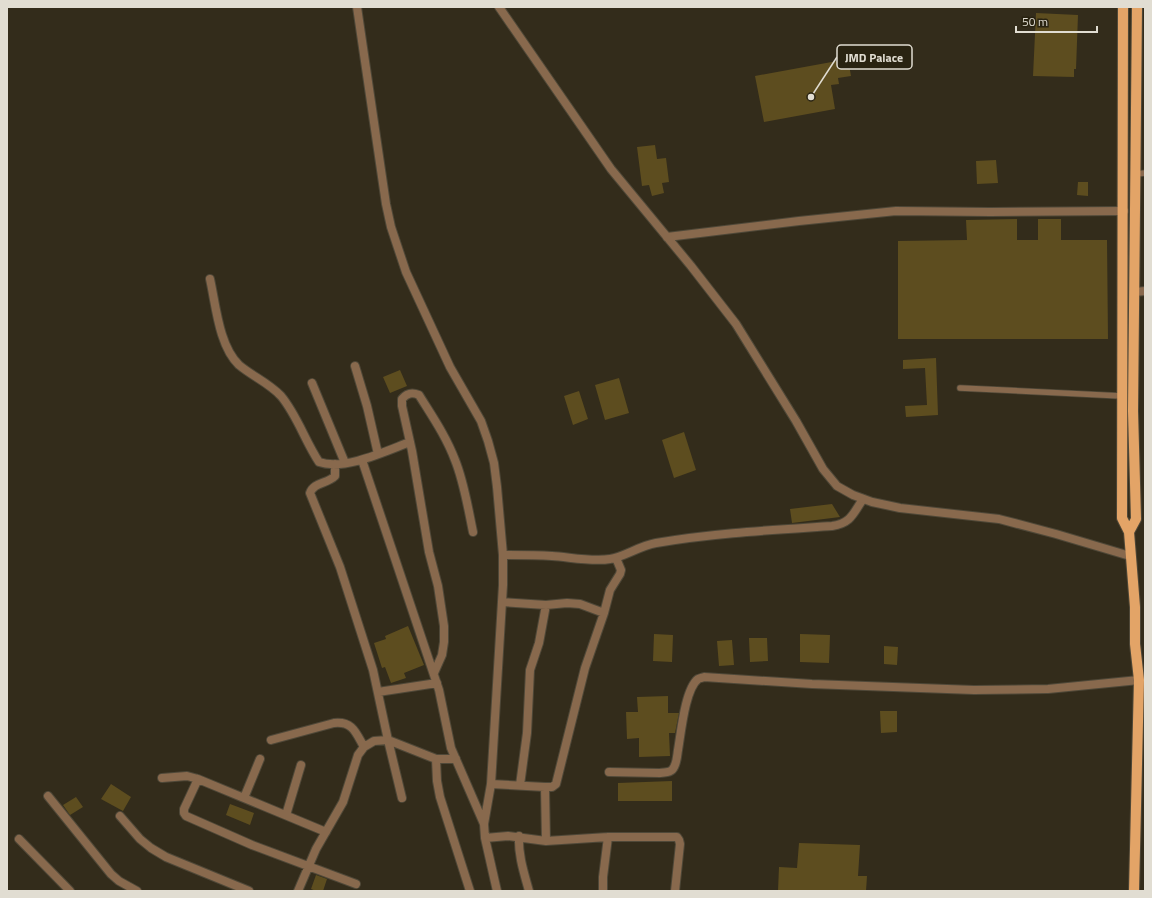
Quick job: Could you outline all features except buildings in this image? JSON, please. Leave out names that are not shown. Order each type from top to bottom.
[{"type":"main road","points":[[1123,7],[1124,211],[1122,518],[1129,532],[1135,607],[1135,644],[1139,680],[1141,757],[1134,891]]},
{"type":"main road","points":[[1129,532],[1136,519],[1133,411],[1140,292],[1140,174],[1137,7]]},
{"type":"street","points":[[357,7],[386,204],[391,227],[406,272],[450,367],[481,421],[494,463],[503,555],[502,602],[491,784],[484,824],[485,838],[497,891]]},
{"type":"street","points":[[499,7],[611,169],[668,237],[736,324],[796,421],[823,469],[837,486],[853,496],[872,502],[900,508],[999,519],[1130,556]]},
{"type":"street","points":[[668,237],[896,211],[1124,211]]},
{"type":"street","points":[[210,279],[225,344],[231,355],[239,365],[280,395],[287,404],[319,462],[325,465],[362,460],[410,442]]},
{"type":"street","points":[[355,366],[367,406],[378,454]]},
{"type":"street","points":[[312,383],[345,463]]},
{"type":"street","points":[[434,673],[442,655],[444,626],[402,406],[402,399],[408,394],[414,393],[419,395],[441,430],[456,461],[466,496],[473,532]]},
{"type":"street","points":[[362,460],[434,673],[451,748],[484,824]]},
{"type":"street","points":[[335,464],[335,476],[332,480],[315,486],[312,488],[310,493],[340,567],[373,670],[402,798]]},
{"type":"street","points":[[618,564],[634,549],[654,543],[701,537],[841,524],[848,520],[863,499]]},
{"type":"street","points":[[503,555],[549,556],[600,560],[618,564]]},
{"type":"street","points":[[491,784],[548,787],[556,784],[585,668],[604,613],[610,590],[619,577],[618,564]]},
{"type":"street","points":[[502,602],[546,605],[567,603],[580,604],[604,613]]},
{"type":"street","points":[[520,785],[527,733],[530,670],[539,643],[546,605]]},
{"type":"street","points":[[610,772],[660,773],[672,770],[677,760],[686,703],[693,686],[698,679],[704,677],[812,684],[974,690],[1048,689],[1139,680]]},
{"type":"street","points":[[378,692],[437,683]]},
{"type":"street","points":[[271,740],[342,722],[352,727],[364,747]]},
{"type":"street","points":[[298,891],[316,848],[343,802],[358,755],[364,747],[374,741],[388,740],[436,759],[456,759]]},
{"type":"street","points":[[244,798],[260,759]]},
{"type":"street","points":[[436,759],[437,781],[440,797],[470,891]]},
{"type":"street","points":[[286,815],[301,765]]},
{"type":"street","points":[[162,778],[187,776],[198,779],[326,832]]},
{"type":"street","points":[[198,779],[184,809],[186,816],[252,845],[356,884]]},
{"type":"street","points":[[546,841],[548,787]]},
{"type":"street","points":[[48,796],[111,874],[119,881],[137,891]]},
{"type":"street","points":[[120,816],[140,839],[166,857],[249,891]]},
{"type":"street","points":[[485,838],[519,836],[533,840],[546,841],[608,837],[677,837],[680,844],[675,891]]},
{"type":"street","points":[[519,836],[518,846],[529,891]]},
{"type":"street","points":[[603,891],[603,877],[608,837]]},
{"type":"street","points":[[19,839],[70,891]]},
{"type":"lane","points":[[960,388],[1122,396]]},
{"type":"place","name":"JMD Palace","points":[[811,97]]}]
